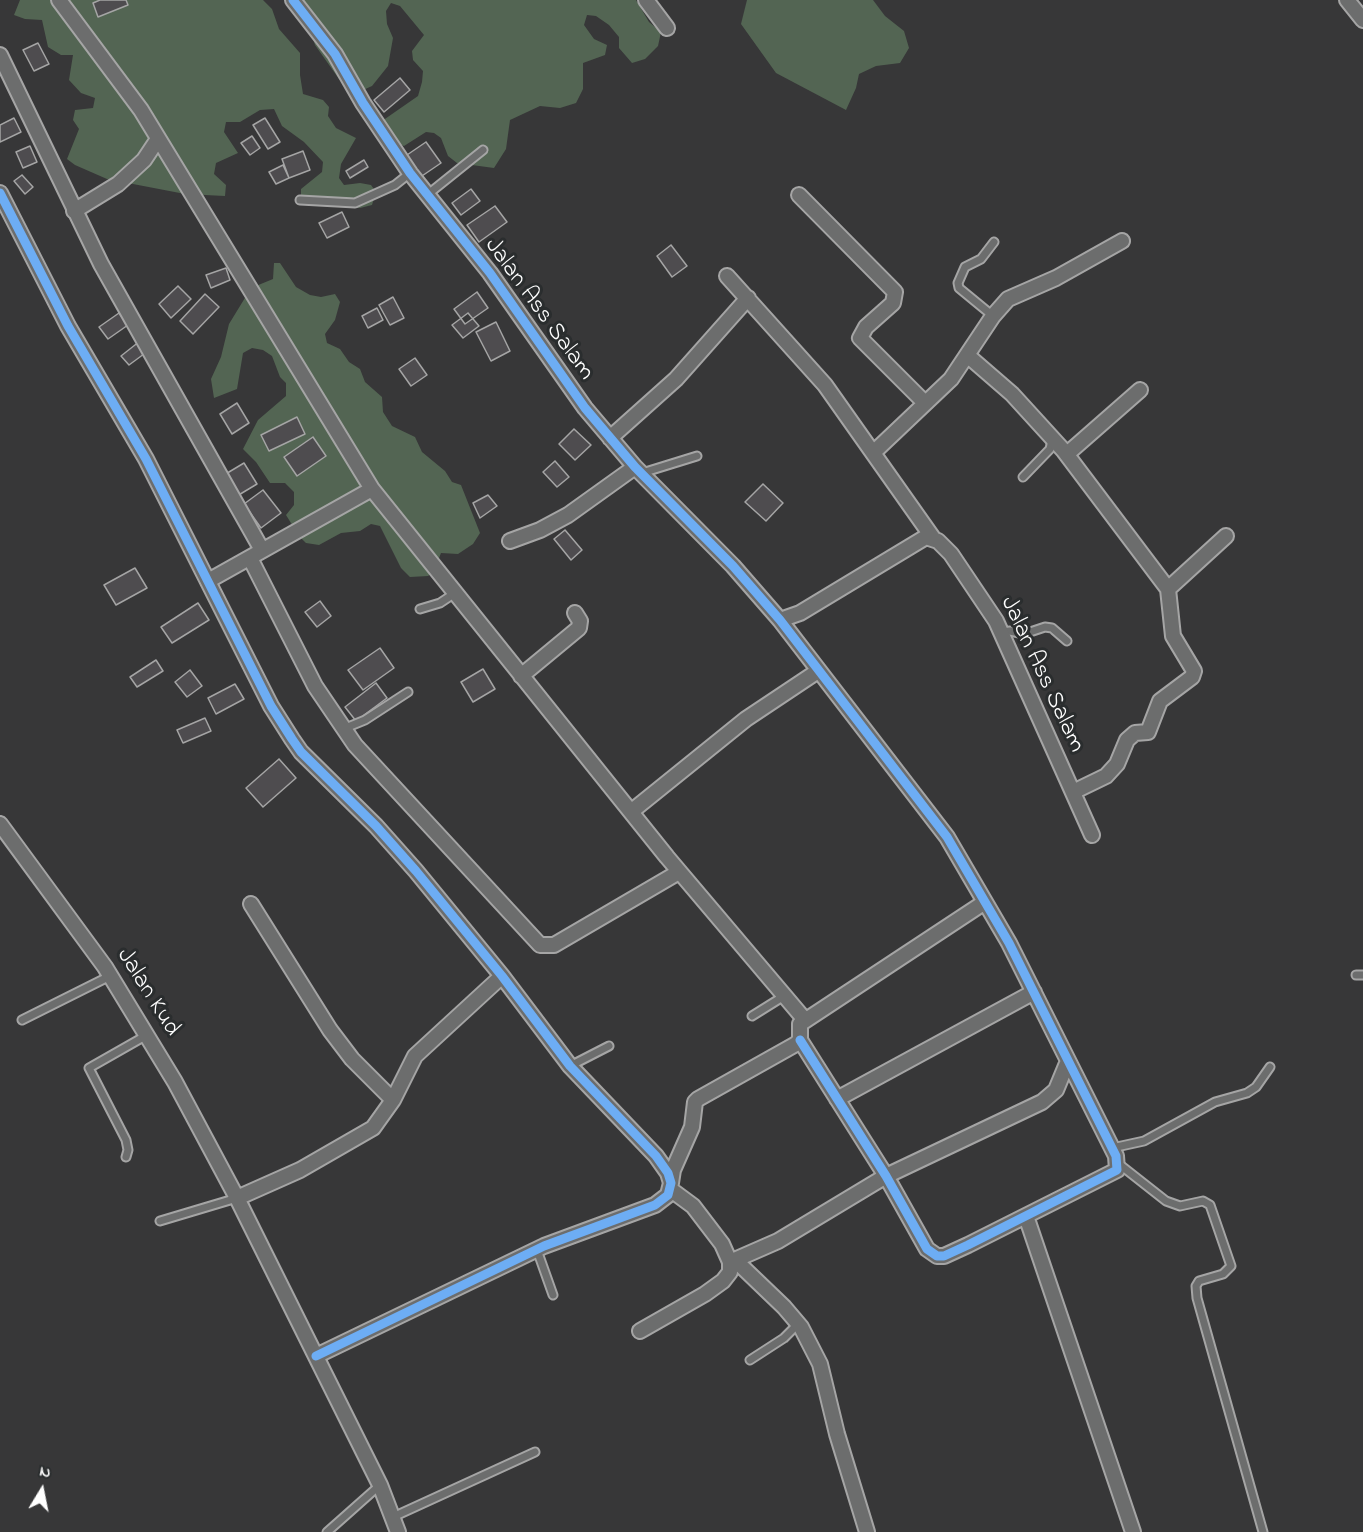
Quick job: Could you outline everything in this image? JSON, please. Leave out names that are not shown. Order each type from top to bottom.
[{"type":"street","points":[[59,0],[89,38],[159,139],[372,489],[679,872],[805,1020]]},
{"type":"street","name":"Jalan Ass Salam","points":[[293,0],[335,54],[363,103],[410,173],[490,273],[558,372],[638,470],[733,566],[780,620],[941,829],[986,902],[1034,992],[1119,1164]]},
{"type":"street","points":[[646,0],[667,28]]},
{"type":"street","points":[[1347,0],[1363,20]]},
{"type":"street","points":[[0,55],[101,264],[262,550]]},
{"type":"street","points":[[74,211],[118,184],[144,160],[159,139]]},
{"type":"street","points":[[0,193],[68,326],[146,459],[271,706],[301,752],[376,825],[502,976],[570,1066],[605,1105],[640,1137],[668,1173],[671,1186],[693,1206],[732,1261],[771,1293],[798,1323],[820,1364],[827,1385],[837,1434],[867,1532]]},
{"type":"street","points":[[799,195],[895,292],[893,303],[866,327],[860,338],[925,403]]},
{"type":"street","points":[[873,453],[951,379],[993,316],[1016,294],[1056,278],[1122,241]]},
{"type":"street","name":"Jalan Ass Salam","points":[[727,276],[825,385],[933,538],[951,554],[1001,632],[1092,835]]},
{"type":"street","points":[[610,438],[676,379],[748,298]]},
{"type":"street","points":[[967,355],[1012,394],[1067,454],[1168,589],[1173,636],[1192,665],[1192,677],[1160,701],[1148,732],[1131,736],[1117,764],[1106,776],[1073,792]]},
{"type":"street","points":[[1067,454],[1140,390]]},
{"type":"street","points":[[510,541],[540,530],[568,515],[638,470]]},
{"type":"street","points":[[208,581],[372,489]]},
{"type":"street","points":[[1168,589],[1226,536]]},
{"type":"street","points":[[780,620],[800,613],[921,540],[933,538]]},
{"type":"street","points":[[250,558],[315,686],[343,729],[355,745],[540,945],[554,945],[679,872]]},
{"type":"street","points":[[521,676],[579,628],[580,621],[575,613]]},
{"type":"street","points":[[632,811],[746,720],[818,671]]},
{"type":"street","name":"Jalan Kud","points":[[2,831],[110,976],[175,1082],[237,1198],[380,1485],[398,1532]]},
{"type":"street","points":[[986,902],[805,1020],[798,1028],[800,1040],[886,1176],[927,1249],[937,1256],[944,1256],[1112,1174],[1119,1164]]},
{"type":"street","points":[[251,904],[330,1030],[352,1059],[393,1100]]},
{"type":"street","points":[[237,1198],[300,1170],[373,1128],[393,1100],[415,1056],[502,976]]},
{"type":"street","points":[[837,1099],[1034,992]]},
{"type":"street","points":[[315,1356],[537,1250],[655,1205],[668,1195],[672,1170],[692,1127],[694,1102],[800,1040]]},
{"type":"street","points":[[732,1261],[783,1238],[886,1176],[1042,1102],[1056,1090],[1068,1061]]},
{"type":"street","points":[[1026,1216],[1133,1532]]},
{"type":"street","points":[[640,1330],[723,1281],[730,1272],[732,1261]]},
{"type":"lane","points":[[428,195],[483,150]]},
{"type":"lane","points":[[300,200],[355,203],[395,185],[410,173]]},
{"type":"lane","points":[[993,316],[959,288],[958,283],[965,267],[981,259],[994,242]]},
{"type":"lane","points":[[1023,477],[1050,449],[1052,438]]},
{"type":"lane","points":[[638,470],[697,456]]},
{"type":"lane","points":[[420,609],[440,603],[455,593]]},
{"type":"lane","points":[[1001,632],[1024,634],[1045,627],[1052,628],[1067,641]]},
{"type":"lane","points":[[343,729],[365,720],[408,692]]},
{"type":"lane","points":[[22,1020],[110,976]]},
{"type":"lane","points":[[752,1016],[784,996]]},
{"type":"lane","points":[[126,1157],[128,1150],[126,1140],[89,1068],[147,1035]]},
{"type":"lane","points":[[570,1066],[609,1046]]},
{"type":"lane","points":[[1112,1148],[1144,1140],[1215,1102],[1247,1093],[1256,1087],[1270,1067]]},
{"type":"lane","points":[[1119,1164],[1166,1201],[1180,1206],[1203,1201],[1210,1205],[1231,1266],[1222,1274],[1198,1281],[1197,1298],[1263,1532]]},
{"type":"lane","points":[[160,1221],[237,1198]]},
{"type":"lane","points":[[537,1250],[553,1295]]},
{"type":"lane","points":[[750,1360],[784,1338],[798,1323]]},
{"type":"lane","points":[[393,1517],[535,1452]]},
{"type":"lane","points":[[327,1532],[380,1485]]},
{"type":"green space","points":[[20,0],[263,0],[272,9],[279,29],[300,53],[303,94],[323,100],[329,107],[328,116],[336,128],[356,138],[341,164],[339,178],[344,185],[360,183],[371,185],[376,192],[372,205],[360,208],[301,200],[301,189],[322,172],[323,162],[304,142],[282,126],[274,109],[260,110],[240,122],[226,122],[224,132],[238,153],[216,163],[214,174],[226,185],[225,196],[185,194],[107,179],[75,165],[67,159],[79,129],[73,120],[75,110],[93,108],[95,98],[81,93],[69,80],[73,55],[61,55],[48,47],[42,20],[25,19],[14,15]]},
{"type":"green space","points":[[289,0],[636,0],[649,22],[661,32],[658,46],[645,59],[632,63],[619,48],[619,37],[609,25],[596,16],[587,15],[584,25],[594,39],[607,45],[605,55],[583,63],[583,89],[576,103],[560,108],[540,106],[510,120],[506,149],[494,168],[457,163],[448,156],[441,138],[434,133],[426,132],[404,146],[389,140],[382,121],[418,96],[423,71],[413,60],[412,51],[424,35],[400,6],[391,3],[386,11],[387,24],[393,38],[388,66],[372,86],[361,91],[339,79],[315,45],[311,32],[291,10]]},
{"type":"green space","points":[[747,0],[873,0],[885,16],[904,31],[909,48],[900,63],[876,66],[859,74],[856,88],[846,110],[776,73],[741,24]]},
{"type":"green space","points":[[274,263],[280,263],[296,287],[310,295],[321,297],[335,294],[340,302],[335,320],[325,334],[327,343],[340,349],[349,362],[360,369],[365,382],[382,397],[383,412],[392,426],[415,437],[422,452],[445,471],[452,482],[461,485],[480,533],[473,544],[458,554],[441,553],[434,571],[428,576],[410,577],[401,568],[380,526],[371,524],[360,531],[341,533],[319,545],[306,543],[299,536],[286,515],[294,505],[294,492],[285,483],[270,483],[256,462],[243,449],[258,420],[286,396],[286,383],[280,377],[272,356],[263,350],[252,348],[243,353],[237,389],[214,398],[211,379],[221,357],[229,324],[251,288],[273,279]]},
{"type":"building","points":[[100,0],[126,0],[128,5],[98,17],[93,3]]},
{"type":"building","points":[[38,43],[49,64],[34,71],[23,50]]},
{"type":"building","points":[[400,78],[410,90],[384,112],[374,100]]},
{"type":"building","points":[[14,118],[21,132],[0,142],[0,125]]},
{"type":"building","points":[[265,118],[280,142],[268,149],[253,125]]},
{"type":"building","points":[[252,136],[260,148],[250,155],[241,143]]},
{"type":"building","points":[[426,142],[441,163],[419,178],[404,157]]},
{"type":"building","points":[[30,146],[37,162],[23,168],[16,152]]},
{"type":"building","points":[[303,151],[310,170],[289,178],[282,159]]},
{"type":"building","points":[[364,160],[368,167],[350,178],[346,171]]},
{"type":"building","points":[[283,165],[289,178],[276,184],[269,172]]},
{"type":"building","points":[[22,175],[33,187],[25,194],[14,181]]},
{"type":"building","points":[[471,189],[480,201],[461,215],[452,203]]},
{"type":"building","points":[[495,206],[507,222],[479,242],[467,225]]},
{"type":"building","points":[[342,212],[349,227],[327,238],[319,223]]},
{"type":"building","points":[[671,245],[687,266],[672,277],[657,256]]},
{"type":"building","points":[[226,268],[230,280],[211,288],[206,275]]},
{"type":"building","points":[[178,286],[191,299],[171,318],[159,304]]},
{"type":"building","points":[[477,292],[488,308],[465,324],[454,309]]},
{"type":"building","points":[[205,294],[219,307],[193,334],[180,321]]},
{"type":"building","points":[[393,297],[404,318],[390,325],[379,305]]},
{"type":"building","points":[[377,308],[383,320],[368,328],[362,316]]},
{"type":"building","points":[[119,313],[128,325],[108,339],[99,327]]},
{"type":"building","points":[[468,313],[479,326],[463,338],[452,325]]},
{"type":"building","points":[[496,322],[510,351],[491,361],[476,332]]},
{"type":"building","points":[[140,341],[148,351],[129,365],[121,356]]},
{"type":"building","points":[[415,358],[427,375],[411,386],[399,369]]},
{"type":"building","points":[[237,403],[249,423],[232,434],[220,414]]},
{"type":"building","points":[[297,417],[305,434],[269,451],[261,435]]},
{"type":"building","points":[[574,429],[591,445],[575,460],[559,444]]},
{"type":"building","points":[[313,437],[326,456],[297,476],[284,457]]},
{"type":"building","points":[[555,461],[569,477],[557,487],[543,472]]},
{"type":"building","points":[[244,463],[257,484],[237,496],[224,475]]},
{"type":"building","points":[[763,484],[783,503],[766,521],[745,502]]},
{"type":"building","points":[[263,490],[281,513],[261,528],[244,504]]},
{"type":"building","points":[[488,495],[497,506],[480,518],[473,503]]},
{"type":"building","points":[[565,530],[582,550],[571,560],[554,539]]},
{"type":"building","points":[[135,568],[147,588],[116,605],[104,585]]},
{"type":"building","points":[[320,601],[331,616],[317,627],[305,612]]},
{"type":"building","points":[[198,603],[209,620],[172,643],[161,627]]},
{"type":"building","points":[[380,648],[394,668],[363,690],[348,670]]},
{"type":"building","points":[[156,660],[163,671],[137,687],[130,677]]},
{"type":"building","points":[[483,669],[495,689],[473,702],[461,682]]},
{"type":"building","points":[[190,670],[202,686],[187,697],[175,682]]},
{"type":"building","points":[[376,683],[387,698],[356,721],[345,707]]},
{"type":"building","points":[[235,684],[244,699],[216,714],[208,698]]},
{"type":"building","points":[[205,718],[211,731],[183,743],[177,730]]},
{"type":"building","points":[[279,759],[296,778],[263,807],[246,788]]},
{"type":"cycle path","points":[[293,0],[335,54],[363,103],[410,173],[490,273],[585,408],[635,467],[733,566],[780,620],[947,837],[1009,943],[1116,1156],[1117,1170],[968,1245],[944,1256],[937,1256],[927,1249],[886,1176],[800,1040]]},
{"type":"cycle path","points":[[0,193],[68,326],[146,459],[271,706],[292,739],[301,752],[376,826],[416,871],[502,976],[570,1066],[656,1156],[668,1173],[671,1183],[668,1195],[655,1205],[544,1246],[316,1356]]}]
